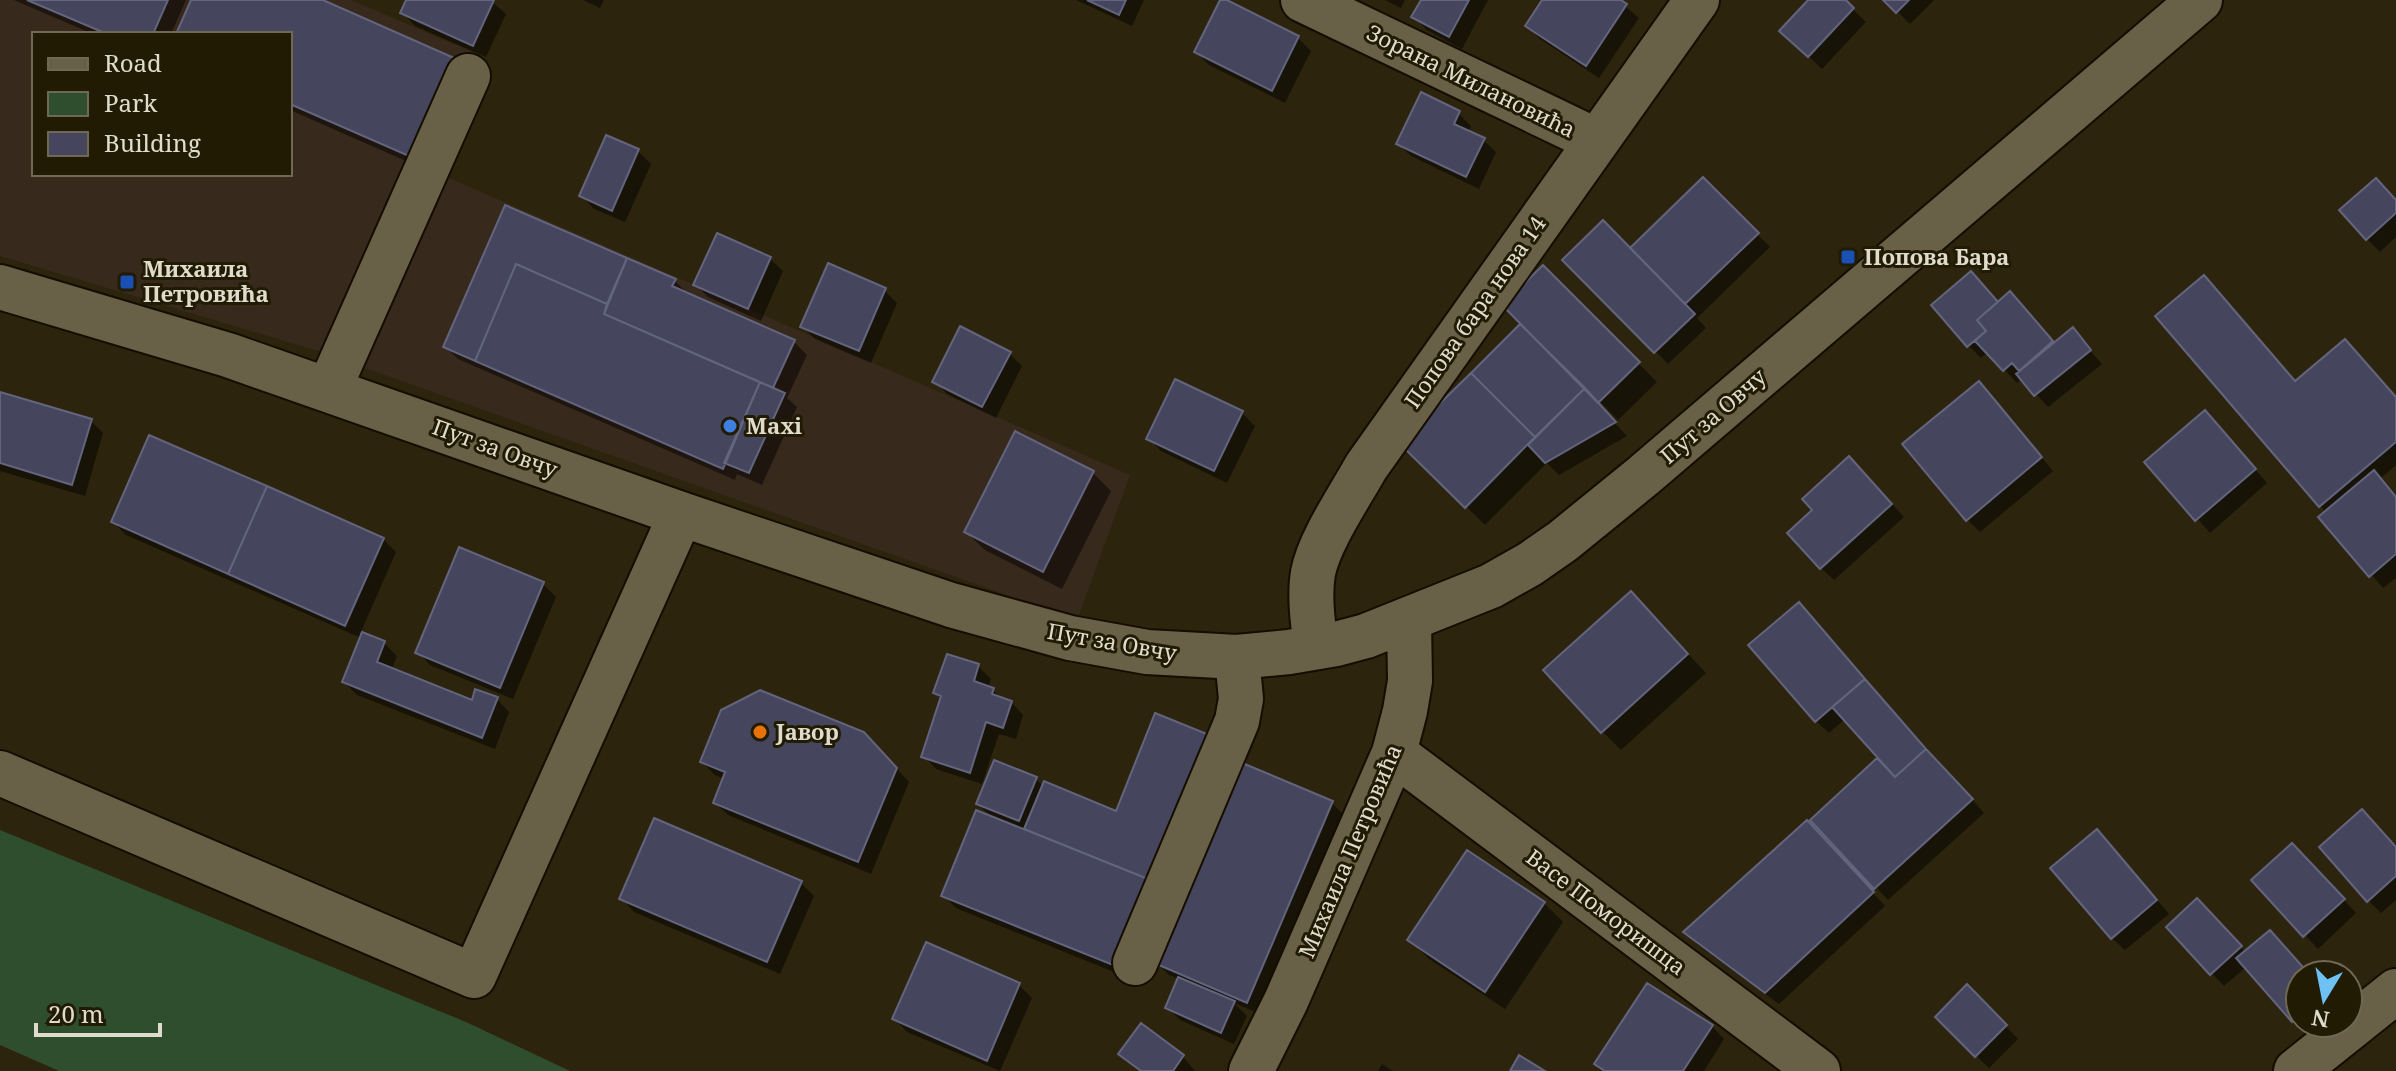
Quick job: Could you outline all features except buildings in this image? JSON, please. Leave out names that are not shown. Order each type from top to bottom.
[{"type":"street","name":"Зорана Милановића","points":[[1303,0],[1597,141]]},
{"type":"street","name":"Попова бара нова 14","points":[[1316,647],[1313,572],[1338,517],[1366,467],[1697,0]]},
{"type":"street","name":"Пут за Овчу","points":[[0,287],[228,355],[951,605],[1070,638],[1147,652],[1237,657],[1316,647],[1366,636],[1491,586],[1563,541],[2200,0]]},
{"type":"street","points":[[329,389],[468,76]]},
{"type":"street","points":[[0,773],[474,976],[681,514]]},
{"type":"street","name":"Михаила Петровића","points":[[1251,1071],[1286,1001],[1394,753],[1410,681],[1409,620]]},
{"type":"street","points":[[1135,963],[1237,721],[1241,699],[1237,657]]},
{"type":"street","name":"Васе Поморишца","points":[[1394,753],[1818,1071]]},
{"type":"street","points":[[2296,1071],[2396,991]]},
{"type":"shaded area","points":[[0,0],[351,0],[475,53],[325,353],[0,256]]},
{"type":"shaded area","points":[[447,177],[1130,475],[1079,615],[1052,611],[362,367]]},
{"type":"green space","points":[[0,830],[466,1022],[570,1071],[59,1071],[0,1045]]},
{"type":"place","name":"Попова Бара","points":[[1848,257]]},
{"type":"place","name":"Михаила Петровића","points":[[127,282]]},
{"type":"place","name":"Maxi","points":[[730,426]]},
{"type":"place","name":"Јавор","points":[[760,732]]}]
